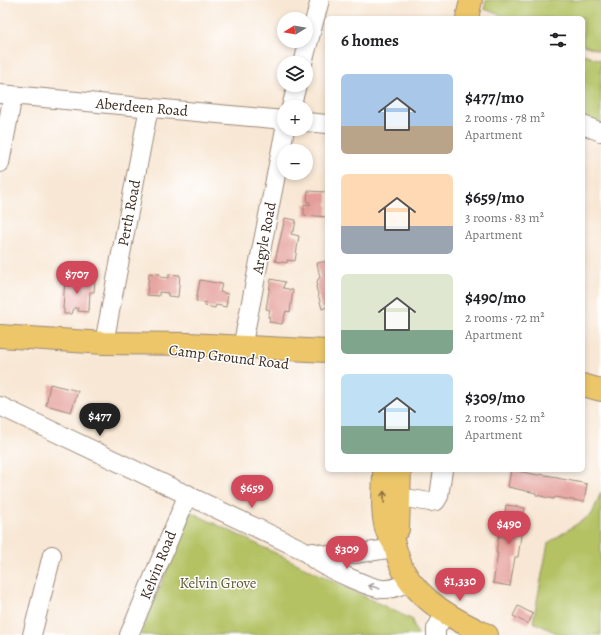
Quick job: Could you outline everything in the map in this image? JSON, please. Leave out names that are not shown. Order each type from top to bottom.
[{"type":"main road","points":[[467,16],[471,0]]},
{"type":"main road","name":"Camp Ground Road","points":[[0,336],[104,343],[169,344],[325,351]]},
{"type":"main road","name":"Camp Ground Road","points":[[130,344],[262,362],[325,366]]},
{"type":"main road","points":[[585,387],[601,391]]},
{"type":"main road","points":[[585,390],[601,391]]},
{"type":"main road","points":[[384,472],[386,530],[395,547],[400,563],[410,580],[461,629],[487,635]]},
{"type":"main road","points":[[395,547],[399,526],[400,472]]},
{"type":"street","points":[[305,56],[320,0]]},
{"type":"street","points":[[0,162],[6,94]]},
{"type":"street","name":"Aberdeen Road","points":[[6,94],[277,119]]},
{"type":"street","name":"Perth Road","points":[[104,343],[149,107]]},
{"type":"street","points":[[313,123],[325,124]]},
{"type":"street","points":[[585,126],[601,132]]},
{"type":"street","name":"Argyle Road","points":[[242,348],[284,136]]},
{"type":"street","points":[[0,406],[188,494],[303,550],[334,557],[395,547]]},
{"type":"street","points":[[399,497],[430,502],[436,501],[439,496],[443,472]]},
{"type":"street","name":"Kelvin Road","points":[[129,635],[188,494]]},
{"type":"street","points":[[303,550],[315,560],[371,587],[381,590],[396,588],[410,580]]},
{"type":"street","points":[[32,635],[52,555]]},
{"type":"street","points":[[436,635],[436,629],[445,613]]},
{"type":"green space","points":[[486,0],[601,0],[601,51],[585,46],[585,16],[503,16],[484,9]]},
{"type":"green space","points":[[585,55],[601,60],[601,124],[585,119]]},
{"type":"green space","points":[[601,492],[601,635],[561,635],[533,622],[548,543],[592,514]]},
{"type":"green space","name":"Kelvin Grove","points":[[191,512],[413,620],[414,628],[419,635],[140,635]]},
{"type":"building","points":[[308,191],[325,192],[325,217],[304,215],[304,204],[310,205],[310,202],[307,202]]},
{"type":"building","points":[[285,218],[296,220],[294,231],[292,231],[291,234],[299,236],[295,261],[287,260],[287,263],[275,261]]},
{"type":"building","points":[[325,261],[325,308],[322,309],[316,287],[318,279],[320,278],[317,263]]},
{"type":"building","points":[[149,273],[160,274],[160,277],[169,278],[169,274],[180,275],[178,297],[168,296],[168,293],[159,292],[159,296],[147,295]]},
{"type":"building","points":[[65,278],[95,280],[94,292],[90,292],[88,312],[78,311],[78,308],[74,308],[72,314],[64,314]]},
{"type":"building","points":[[271,279],[285,282],[283,288],[293,290],[290,312],[286,311],[282,324],[269,322],[270,318],[268,317],[270,310],[266,309]]},
{"type":"building","points":[[200,280],[222,284],[220,292],[228,294],[226,307],[216,305],[215,308],[205,306],[206,303],[196,301]]},
{"type":"building","points":[[50,384],[78,391],[71,412],[46,405]]},
{"type":"building","points":[[511,472],[540,474],[587,484],[584,502],[555,497],[554,499],[536,495],[536,493],[508,487]]},
{"type":"building","points":[[506,505],[525,508],[518,557],[515,557],[510,586],[493,583],[498,553],[496,553],[499,535],[501,536]]},
{"type":"building","points":[[518,606],[533,614],[528,624],[513,616]]}]
